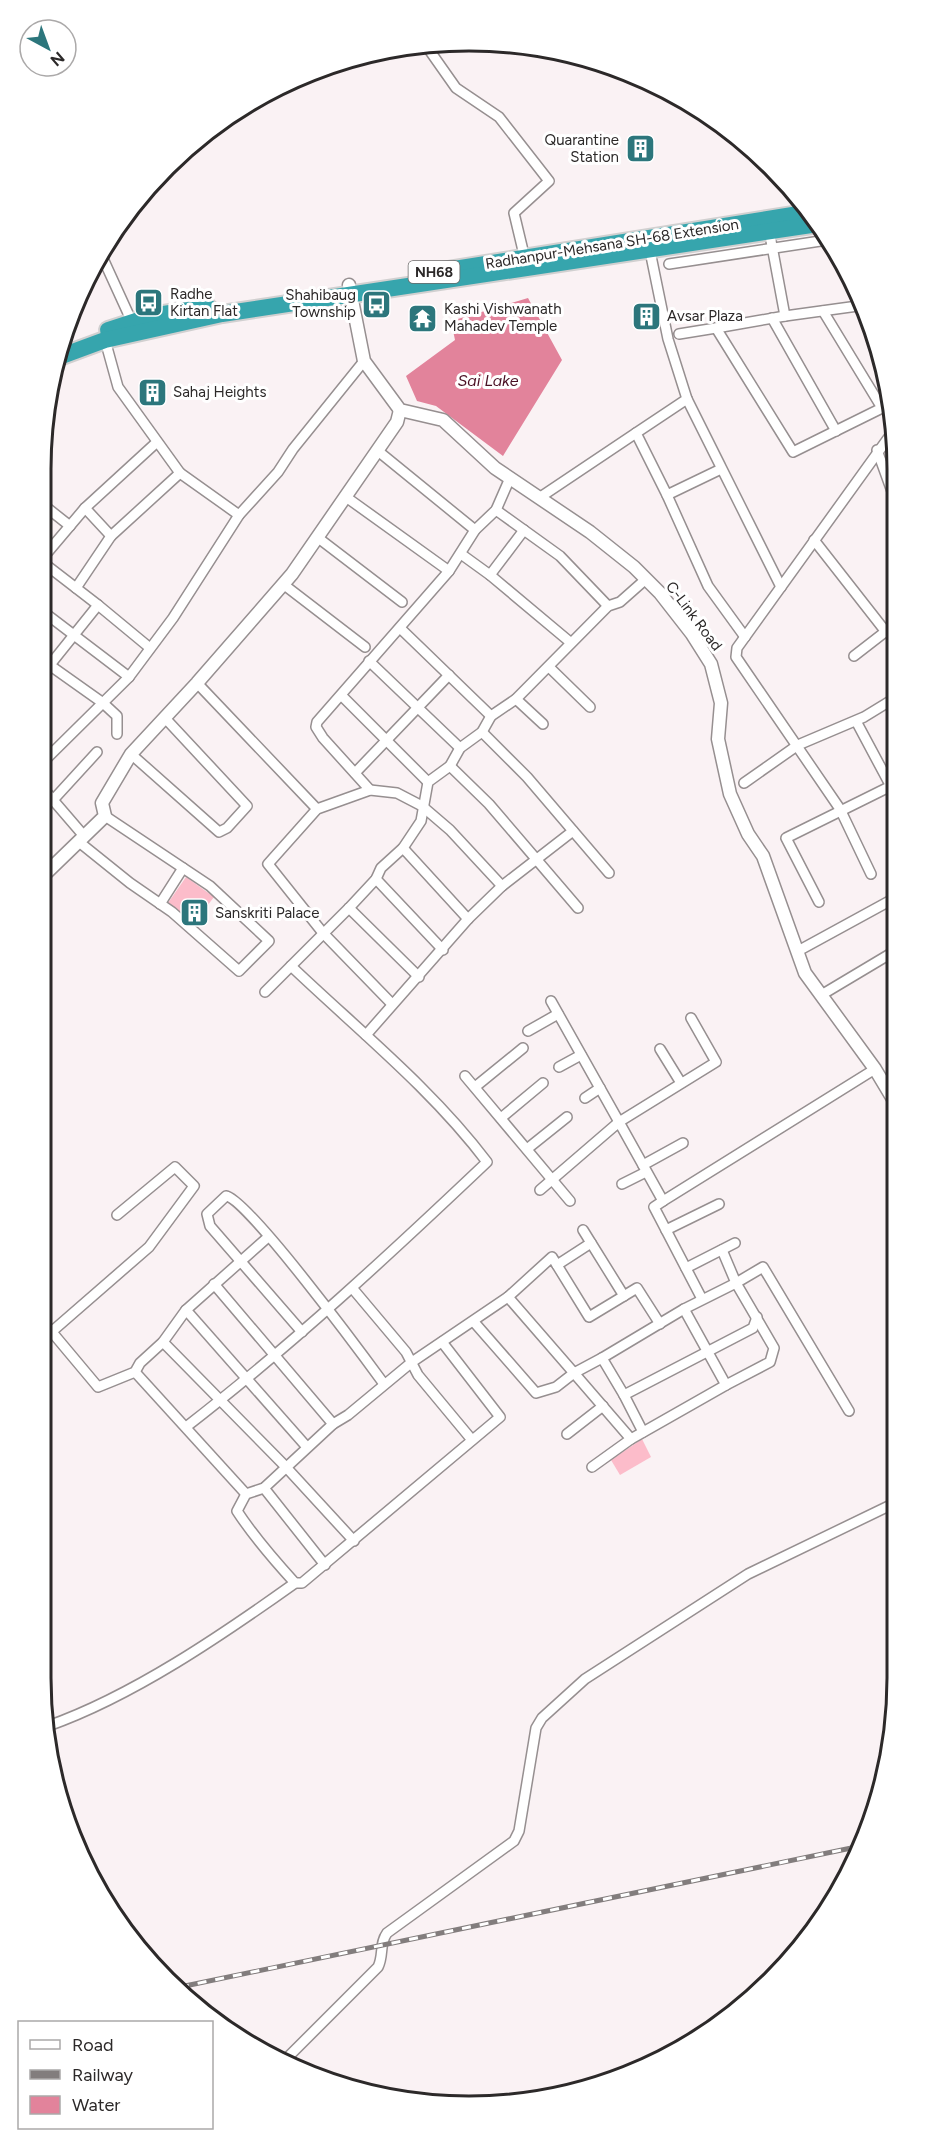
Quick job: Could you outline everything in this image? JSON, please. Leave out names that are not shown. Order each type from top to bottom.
[{"type":"highway","name":"Radhanpur-Mehsana SH-68 Extension","points":[[71,342],[151,316],[525,264],[770,233],[802,217]]},
{"type":"highway","name":"NH68","points":[[525,264],[650,251],[809,226]]},
{"type":"highway","name":"NH68","points":[[67,354],[105,340],[222,314],[350,290]]},
{"type":"street","points":[[431,53],[456,88],[499,117],[549,181],[514,213],[525,264]]},
{"type":"street","points":[[669,264],[770,233],[818,239]]},
{"type":"street","points":[[770,233],[785,316]]},
{"type":"street","points":[[650,251],[668,339],[687,399],[781,587]]},
{"type":"street","points":[[105,263],[132,322]]},
{"type":"street","points":[[51,796],[82,839],[239,971],[269,941],[210,886],[105,816],[102,803],[131,754],[197,684],[283,584],[397,422],[400,410],[364,361],[350,290]]},
{"type":"street","points":[[680,334],[854,307]]},
{"type":"street","points":[[716,328],[793,452],[882,408],[823,311]]},
{"type":"street","points":[[772,318],[836,431]]},
{"type":"street","points":[[105,340],[118,387],[180,474],[239,515]]},
{"type":"street","points":[[51,753],[129,677],[239,515],[278,472],[293,449],[364,361]]},
{"type":"street","points":[[539,498],[687,399]]},
{"type":"street","name":"C-Link Road","points":[[400,410],[443,420],[495,468],[590,532],[646,579],[692,634],[711,664],[720,703],[718,739],[730,794],[748,834],[764,856],[805,973],[823,994],[887,1088]]},
{"type":"street","points":[[636,433],[708,586],[745,637]]},
{"type":"street","points":[[871,874],[840,809],[736,657],[737,648],[886,440]]},
{"type":"street","points":[[51,548],[85,508],[157,442]]},
{"type":"street","points":[[877,450],[887,478]]},
{"type":"street","points":[[378,451],[475,530]]},
{"type":"street","points":[[667,495],[722,468]]},
{"type":"street","points":[[76,588],[111,536],[180,474]]},
{"type":"street","points":[[370,790],[315,727],[321,716],[342,696],[369,661],[449,571],[475,530],[496,510],[510,478]]},
{"type":"street","points":[[346,497],[449,571]]},
{"type":"street","points":[[85,508],[111,536]]},
{"type":"street","points":[[496,510],[560,556],[608,606]]},
{"type":"street","points":[[51,511],[70,526]]},
{"type":"street","points":[[490,575],[524,530]]},
{"type":"street","points":[[317,537],[402,602]]},
{"type":"street","points":[[814,540],[886,632],[854,656]]},
{"type":"street","points":[[461,554],[490,575],[570,642]]},
{"type":"street","points":[[51,569],[150,648]]},
{"type":"street","points":[[265,992],[349,908],[376,879],[381,868],[403,848],[421,821],[428,782],[450,765],[460,748],[482,732],[491,716],[516,699],[608,606],[620,602],[646,579]]},
{"type":"street","points":[[283,584],[365,647]]},
{"type":"street","points":[[51,665],[98,605]]},
{"type":"street","points":[[51,618],[129,677]]},
{"type":"street","points":[[400,628],[491,716]]},
{"type":"street","points":[[369,661],[460,748]]},
{"type":"street","points":[[51,667],[103,703],[117,716],[117,734]]},
{"type":"street","points":[[549,667],[590,707]]},
{"type":"street","points":[[355,773],[449,675]]},
{"type":"street","points":[[197,684],[316,809]]},
{"type":"street","points":[[342,696],[428,782]]},
{"type":"street","points":[[516,699],[543,724]]},
{"type":"street","points":[[744,783],[798,745],[856,721],[887,703]]},
{"type":"street","points":[[131,754],[219,831],[227,828],[247,806],[165,718]]},
{"type":"street","points":[[856,721],[887,779]]},
{"type":"street","points":[[482,732],[526,777],[609,873]]},
{"type":"street","points":[[54,799],[97,752]]},
{"type":"street","points":[[450,765],[489,804],[578,908]]},
{"type":"street","points":[[392,1004],[323,933],[268,864],[316,809],[370,790],[396,793],[422,807],[450,830],[502,886]]},
{"type":"street","points":[[819,902],[786,838],[840,809],[887,792]]},
{"type":"street","points":[[51,868],[105,816]]},
{"type":"street","points":[[366,1035],[468,919],[502,886],[573,831]]},
{"type":"street","points":[[403,848],[468,919]]},
{"type":"street","points":[[160,904],[183,868]]},
{"type":"street","points":[[376,879],[443,950]]},
{"type":"street","points":[[798,951],[887,902]]},
{"type":"street","points":[[349,908],[419,977]]},
{"type":"street","points":[[823,994],[887,956]]},
{"type":"street","points":[[186,1427],[247,1380],[353,1288],[487,1162],[467,1136],[366,1035],[291,966]]},
{"type":"street","points":[[551,1000],[663,1201]]},
{"type":"street","points":[[528,1031],[558,1014]]},
{"type":"street","points":[[540,1190],[619,1122],[716,1062],[692,1018]]},
{"type":"street","points":[[475,1087],[523,1048]]},
{"type":"street","points":[[660,1049],[681,1083]]},
{"type":"street","points":[[559,1067],[581,1055]]},
{"type":"street","points":[[702,1299],[654,1207],[875,1069]]},
{"type":"street","points":[[465,1076],[570,1201]]},
{"type":"street","points":[[501,1118],[543,1083]]},
{"type":"street","points":[[585,1098],[600,1088]]},
{"type":"street","points":[[527,1149],[567,1117]]},
{"type":"street","points":[[622,1184],[683,1143]]},
{"type":"street","points":[[117,1215],[175,1167],[194,1186],[149,1247],[51,1331],[98,1387],[135,1372],[140,1363],[163,1342],[186,1310],[267,1238]]},
{"type":"street","points":[[302,1332],[210,1226],[206,1219],[207,1214],[219,1200],[231,1197],[267,1238],[287,1256],[384,1384]]},
{"type":"street","points":[[666,1230],[719,1204]]},
{"type":"street","points":[[584,1230],[624,1296]]},
{"type":"street","points":[[557,1265],[591,1243]]},
{"type":"street","points":[[686,1268],[735,1243]]},
{"type":"street","points":[[591,1467],[631,1439],[770,1362],[774,1348],[736,1283],[722,1250]]},
{"type":"street","points":[[296,1583],[263,1548],[258,1537],[237,1511],[246,1494],[264,1488],[306,1446],[313,1443],[333,1424],[348,1415],[412,1362],[508,1297],[552,1257],[589,1317],[637,1288],[660,1324]]},
{"type":"street","points":[[474,1322],[536,1393],[556,1387],[574,1373],[684,1309],[764,1267],[849,1411]]},
{"type":"street","points":[[214,1284],[276,1354],[333,1424]]},
{"type":"street","points":[[353,1288],[412,1362],[418,1375],[472,1440]]},
{"type":"street","points":[[508,1297],[631,1439]]},
{"type":"street","points":[[684,1309],[726,1385]]},
{"type":"street","points":[[186,1310],[306,1446]]},
{"type":"street","points":[[624,1395],[753,1328],[757,1317]]},
{"type":"street","points":[[163,1342],[218,1402],[285,1466],[354,1541]]},
{"type":"street","points":[[54,1724],[88,1712],[230,1629],[296,1583],[302,1583],[500,1417],[441,1342]]},
{"type":"street","points":[[602,1358],[643,1432]]},
{"type":"street","points":[[135,1372],[246,1494]]},
{"type":"street","points":[[567,1434],[603,1406]]},
{"type":"street","points":[[264,1488],[325,1565]]},
{"type":"street","points":[[290,2055],[378,1967],[382,1958],[382,1942],[387,1933],[514,1841],[519,1831],[536,1728],[542,1718],[585,1679],[748,1574],[887,1507]]},
{"type":"shaded area","points":[[186,877],[214,897],[194,923],[168,903]]},
{"type":"shaded area","points":[[642,1439],[651,1457],[620,1475],[611,1460]]},
{"type":"water","name":"Sai Lake","points":[[528,298],[562,360],[503,456],[436,406],[417,401],[406,376],[455,340],[451,321]]},
{"type":"railway","points":[[186,1986],[851,1848]]},
{"type":"place","name":"Quarantine Station","points":[[640,149]]},
{"type":"place","name":"Radhe Kirtan Flat","points":[[149,303]]},
{"type":"place","name":"Shahibaug Township","points":[[377,304]]},
{"type":"place","name":"Avsar Plaza","points":[[646,316]]},
{"type":"place","name":"Kashi Vishwanath Mahadev Temple","points":[[423,318]]},
{"type":"place","name":"Sahaj Heights","points":[[152,392]]},
{"type":"place","name":"Sanskriti Palace","points":[[194,913]]}]
